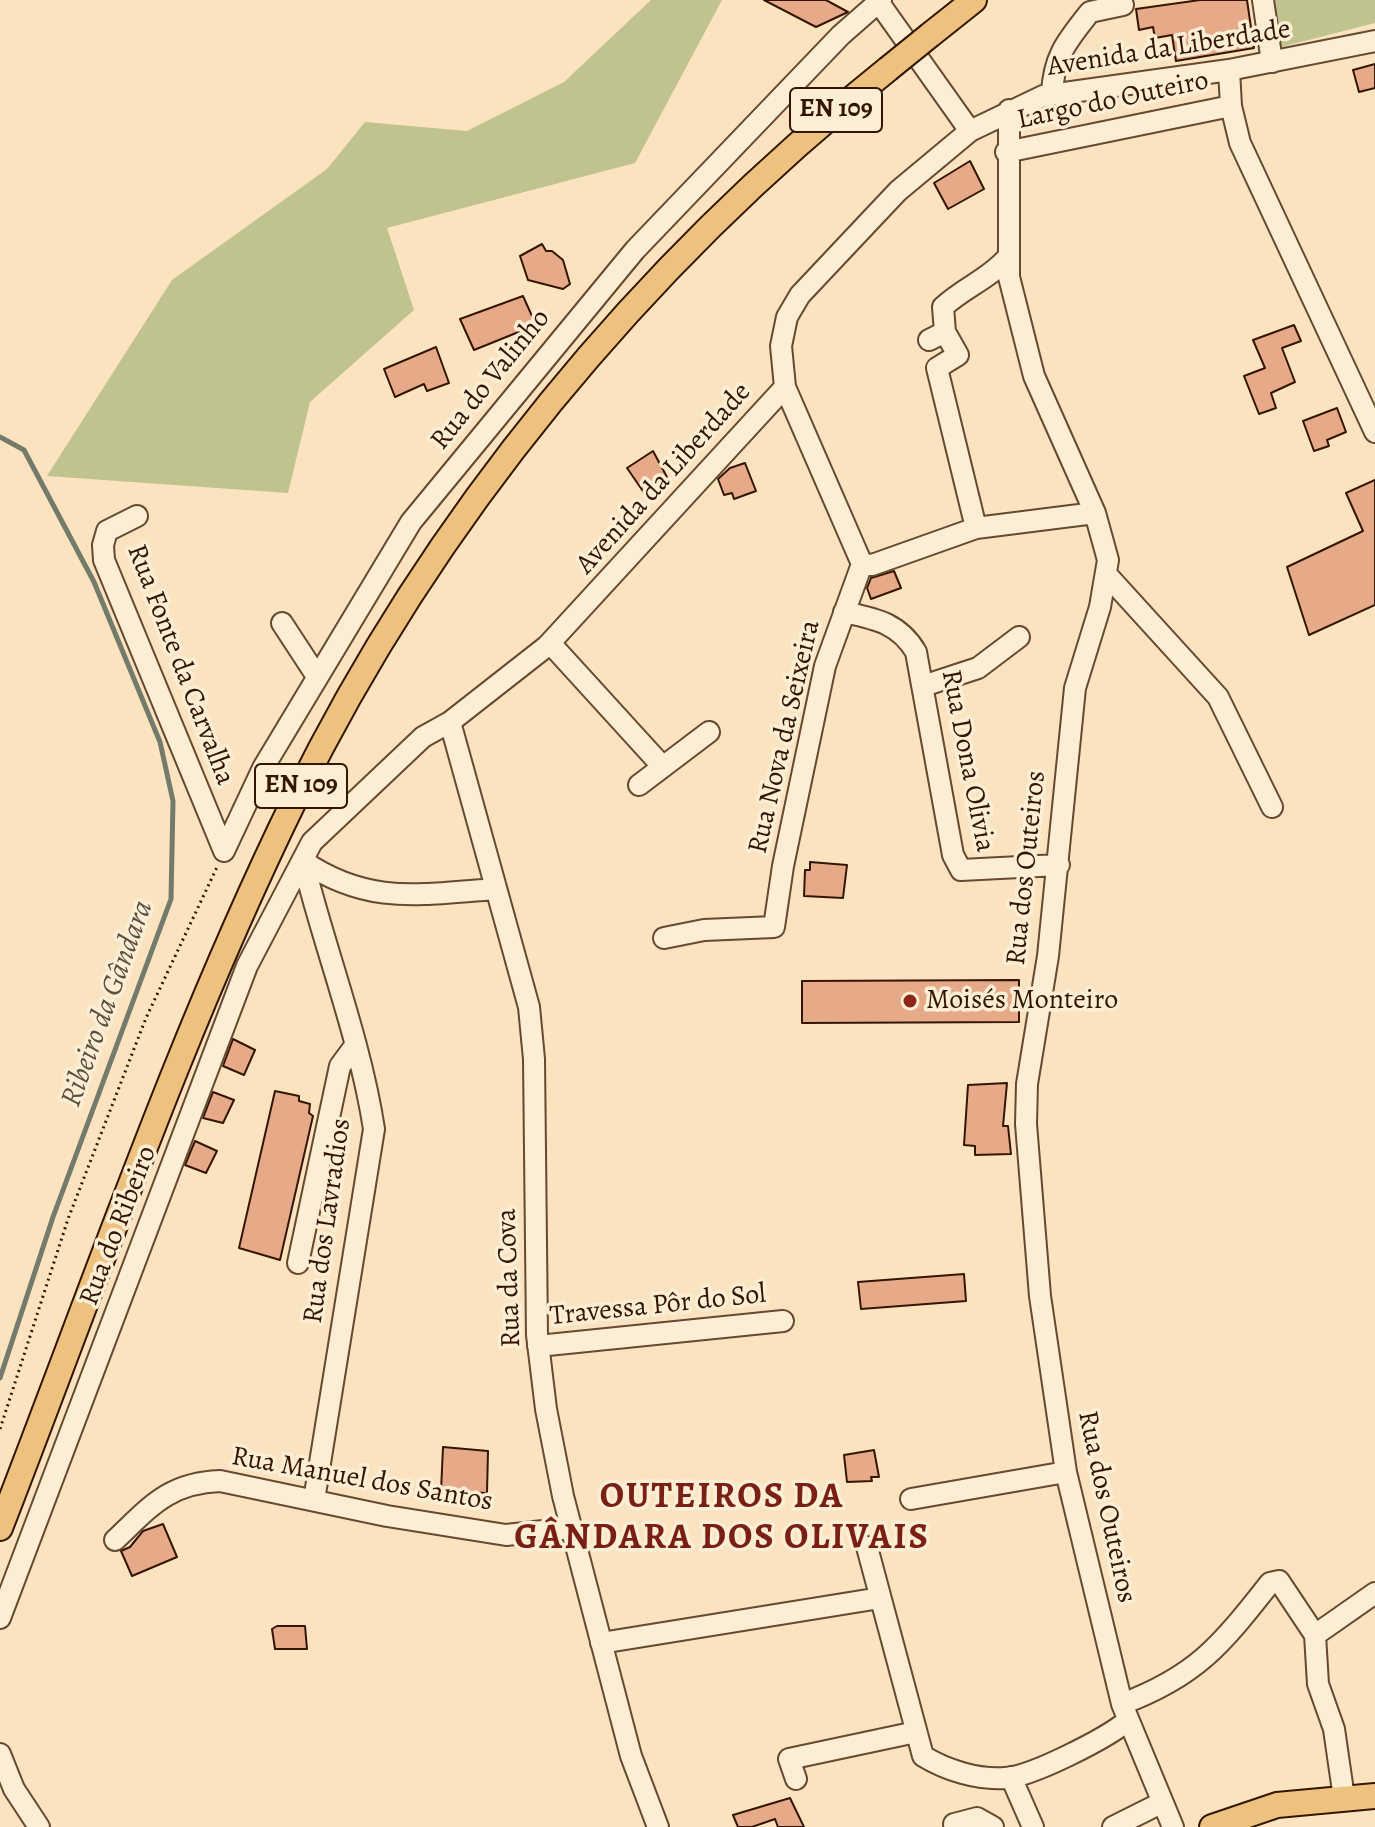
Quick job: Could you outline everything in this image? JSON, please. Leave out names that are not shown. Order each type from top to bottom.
[{"type":"main road","name":"EN 109","points":[[0,1528],[193,1020],[295,797],[401,611],[472,505],[538,420],[652,285],[785,153],[974,0]]},
{"type":"main road","points":[[1215,1826],[1263,1808],[1375,1796]]},
{"type":"street","points":[[1263,0],[1272,62]]},
{"type":"street","points":[[878,1],[970,131]]},
{"type":"street","name":"Rua do Valinho","points":[[224,851],[263,768],[316,675],[411,522],[635,250],[841,35],[878,1]]},
{"type":"street","points":[[1052,95],[1053,69],[1064,46],[1090,12],[1123,5]]},
{"type":"street","name":"Avenida da Liberdade","points":[[450,722],[550,643],[785,387],[782,336],[787,317],[800,295],[907,182],[970,131],[1009,110],[1052,95],[1229,70],[1375,41]]},
{"type":"street","points":[[1229,70],[1231,106],[1248,163],[1375,432]]},
{"type":"street","name":"Largo do Outeiro","points":[[1006,152],[1231,106]]},
{"type":"street","name":"Rua dos Outeiros","points":[[1009,110],[1006,152],[1007,258],[1024,346],[1108,549],[1107,575],[1075,688],[1059,865],[1026,1104],[1044,1332],[1066,1472],[1125,1712],[1173,1827]]},
{"type":"street","points":[[976,528],[937,368],[958,355],[937,336],[943,307],[993,275],[1007,258]]},
{"type":"street","points":[[785,387],[862,564],[872,565],[976,528],[1095,513]]},
{"type":"street","name":"Rua Fonte da Carvalha","points":[[137,516],[107,531],[103,545],[104,560],[224,851]]},
{"type":"street","name":"Rua Nova da Seixeira","points":[[664,938],[704,930],[774,927],[783,866],[825,666],[862,564]]},
{"type":"street","points":[[1107,575],[1218,697],[1272,807]]},
{"type":"street","name":"Rua Dona Olivia","points":[[844,612],[880,620],[904,632],[916,652],[957,865],[961,870],[973,872],[1059,865]]},
{"type":"street","points":[[282,623],[316,675]]},
{"type":"street","points":[[923,686],[978,668],[1019,637]]},
{"type":"street","points":[[550,643],[663,767]]},
{"type":"street","name":"Rua do Ribeiro","points":[[0,1618],[247,966],[312,842],[423,737],[450,722]]},
{"type":"street","name":"Rua da Cova","points":[[450,722],[529,1007],[534,1059],[538,1346],[546,1409],[571,1528],[631,1756],[658,1827]]},
{"type":"street","points":[[639,785],[709,732]]},
{"type":"street","points":[[303,861],[355,890],[395,895],[496,889]]},
{"type":"street","name":"Rua dos Lavradios","points":[[303,861],[374,1129],[314,1500]]},
{"type":"street","points":[[298,1263],[340,1066],[354,1047]]},
{"type":"street","name":"Travessa Pôr do Sol","points":[[538,1346],[783,1321]]},
{"type":"street","points":[[911,1499],[1066,1472]]},
{"type":"street","name":"Rua Manuel dos Santos","points":[[115,1540],[171,1490],[195,1482],[220,1481],[387,1516],[506,1535],[571,1528]]},
{"type":"street","points":[[867,1547],[923,1756],[943,1768],[986,1777],[1011,1777],[1111,1734],[1125,1712],[1195,1668],[1234,1629],[1270,1583],[1279,1581],[1315,1635],[1318,1684],[1334,1729],[1344,1798]]},
{"type":"street","points":[[1315,1635],[1375,1593]]},
{"type":"street","points":[[601,1643],[880,1598]]},
{"type":"street","points":[[796,1779],[789,1759],[916,1732]]},
{"type":"street","points":[[0,1754],[14,1789],[39,1827]]},
{"type":"street","points":[[1011,1777],[1033,1827]]},
{"type":"street","points":[[1113,1827],[1161,1803]]},
{"type":"street","points":[[954,1824],[977,1818],[993,1827]]},
{"type":"path","points":[[0,1429],[68,1219],[135,1047],[224,851]]},
{"type":"green space","points":[[651,0],[722,0],[635,163],[387,228],[414,310],[310,402],[288,493],[47,476],[172,280],[327,169],[365,122],[467,131],[564,82]]},
{"type":"green space","points":[[1273,0],[1375,0],[1375,23],[1277,48]]},
{"type":"building","points":[[764,0],[826,0],[848,12],[816,27]]},
{"type":"building","points":[[1200,0],[1247,0],[1254,48],[1176,61],[1172,35],[1155,38],[1153,27],[1139,30],[1136,9]]},
{"type":"building","points":[[1375,64],[1375,88],[1359,92],[1353,70]]},
{"type":"building","points":[[970,161],[984,189],[948,209],[934,183]]},
{"type":"building","points":[[542,244],[546,251],[552,251],[563,260],[570,284],[563,289],[528,280],[520,256]]},
{"type":"building","points":[[523,296],[536,325],[474,350],[460,319]]},
{"type":"building","points":[[1294,325],[1301,341],[1282,348],[1295,382],[1271,393],[1276,408],[1259,414],[1244,376],[1265,368],[1253,340]]},
{"type":"building","points":[[436,347],[449,383],[427,391],[424,384],[395,397],[384,369]]},
{"type":"building","points":[[1337,408],[1346,432],[1327,440],[1329,446],[1314,451],[1303,421]]},
{"type":"building","points":[[653,451],[668,479],[660,484],[663,489],[647,497],[627,468]]},
{"type":"building","points":[[745,463],[756,491],[734,499],[732,493],[724,495],[718,479],[730,468]]},
{"type":"building","points":[[1375,480],[1375,605],[1309,635],[1287,567],[1363,531],[1346,493]]},
{"type":"building","points":[[894,571],[901,588],[871,599],[867,588],[871,578]]},
{"type":"building","points":[[810,862],[847,865],[843,898],[804,896],[805,870],[810,870]]},
{"type":"building","name":"Moisés Monteiro","points":[[1019,980],[1019,1022],[802,1023],[802,981]]},
{"type":"building","points":[[233,1039],[255,1050],[244,1075],[223,1066]]},
{"type":"building","points":[[1007,1083],[1003,1126],[1008,1126],[1011,1154],[975,1155],[975,1146],[964,1145],[968,1085]]},
{"type":"building","points":[[275,1091],[299,1096],[299,1101],[310,1104],[309,1113],[313,1116],[280,1260],[239,1248]]},
{"type":"building","points":[[213,1092],[234,1100],[223,1123],[203,1118]]},
{"type":"building","points":[[195,1141],[217,1151],[206,1173],[185,1165]]},
{"type":"building","points":[[964,1274],[966,1301],[861,1309],[858,1282]]},
{"type":"building","points":[[443,1447],[488,1451],[487,1493],[441,1491]]},
{"type":"building","points":[[874,1450],[879,1477],[871,1477],[872,1481],[847,1482],[844,1455]]},
{"type":"building","points":[[163,1524],[177,1557],[132,1576],[121,1551],[130,1547],[143,1531]]},
{"type":"building","points":[[277,1626],[305,1626],[307,1649],[275,1649],[272,1629]]},
{"type":"building","points":[[790,1798],[804,1827],[778,1827],[775,1819],[752,1827],[738,1827],[733,1815]]},
{"type":"waterway","name":"Ribeiro da Gândara","points":[[0,437],[24,450],[94,582],[160,742],[173,801],[171,899],[53,1217],[0,1378]]},
{"type":"place","name":"Moisés Monteiro","points":[[910,1001]]},
{"type":"district","name":"OUTEIROS DA GÂNDARA DOS OLIVAIS","points":[[722,1518]]}]
